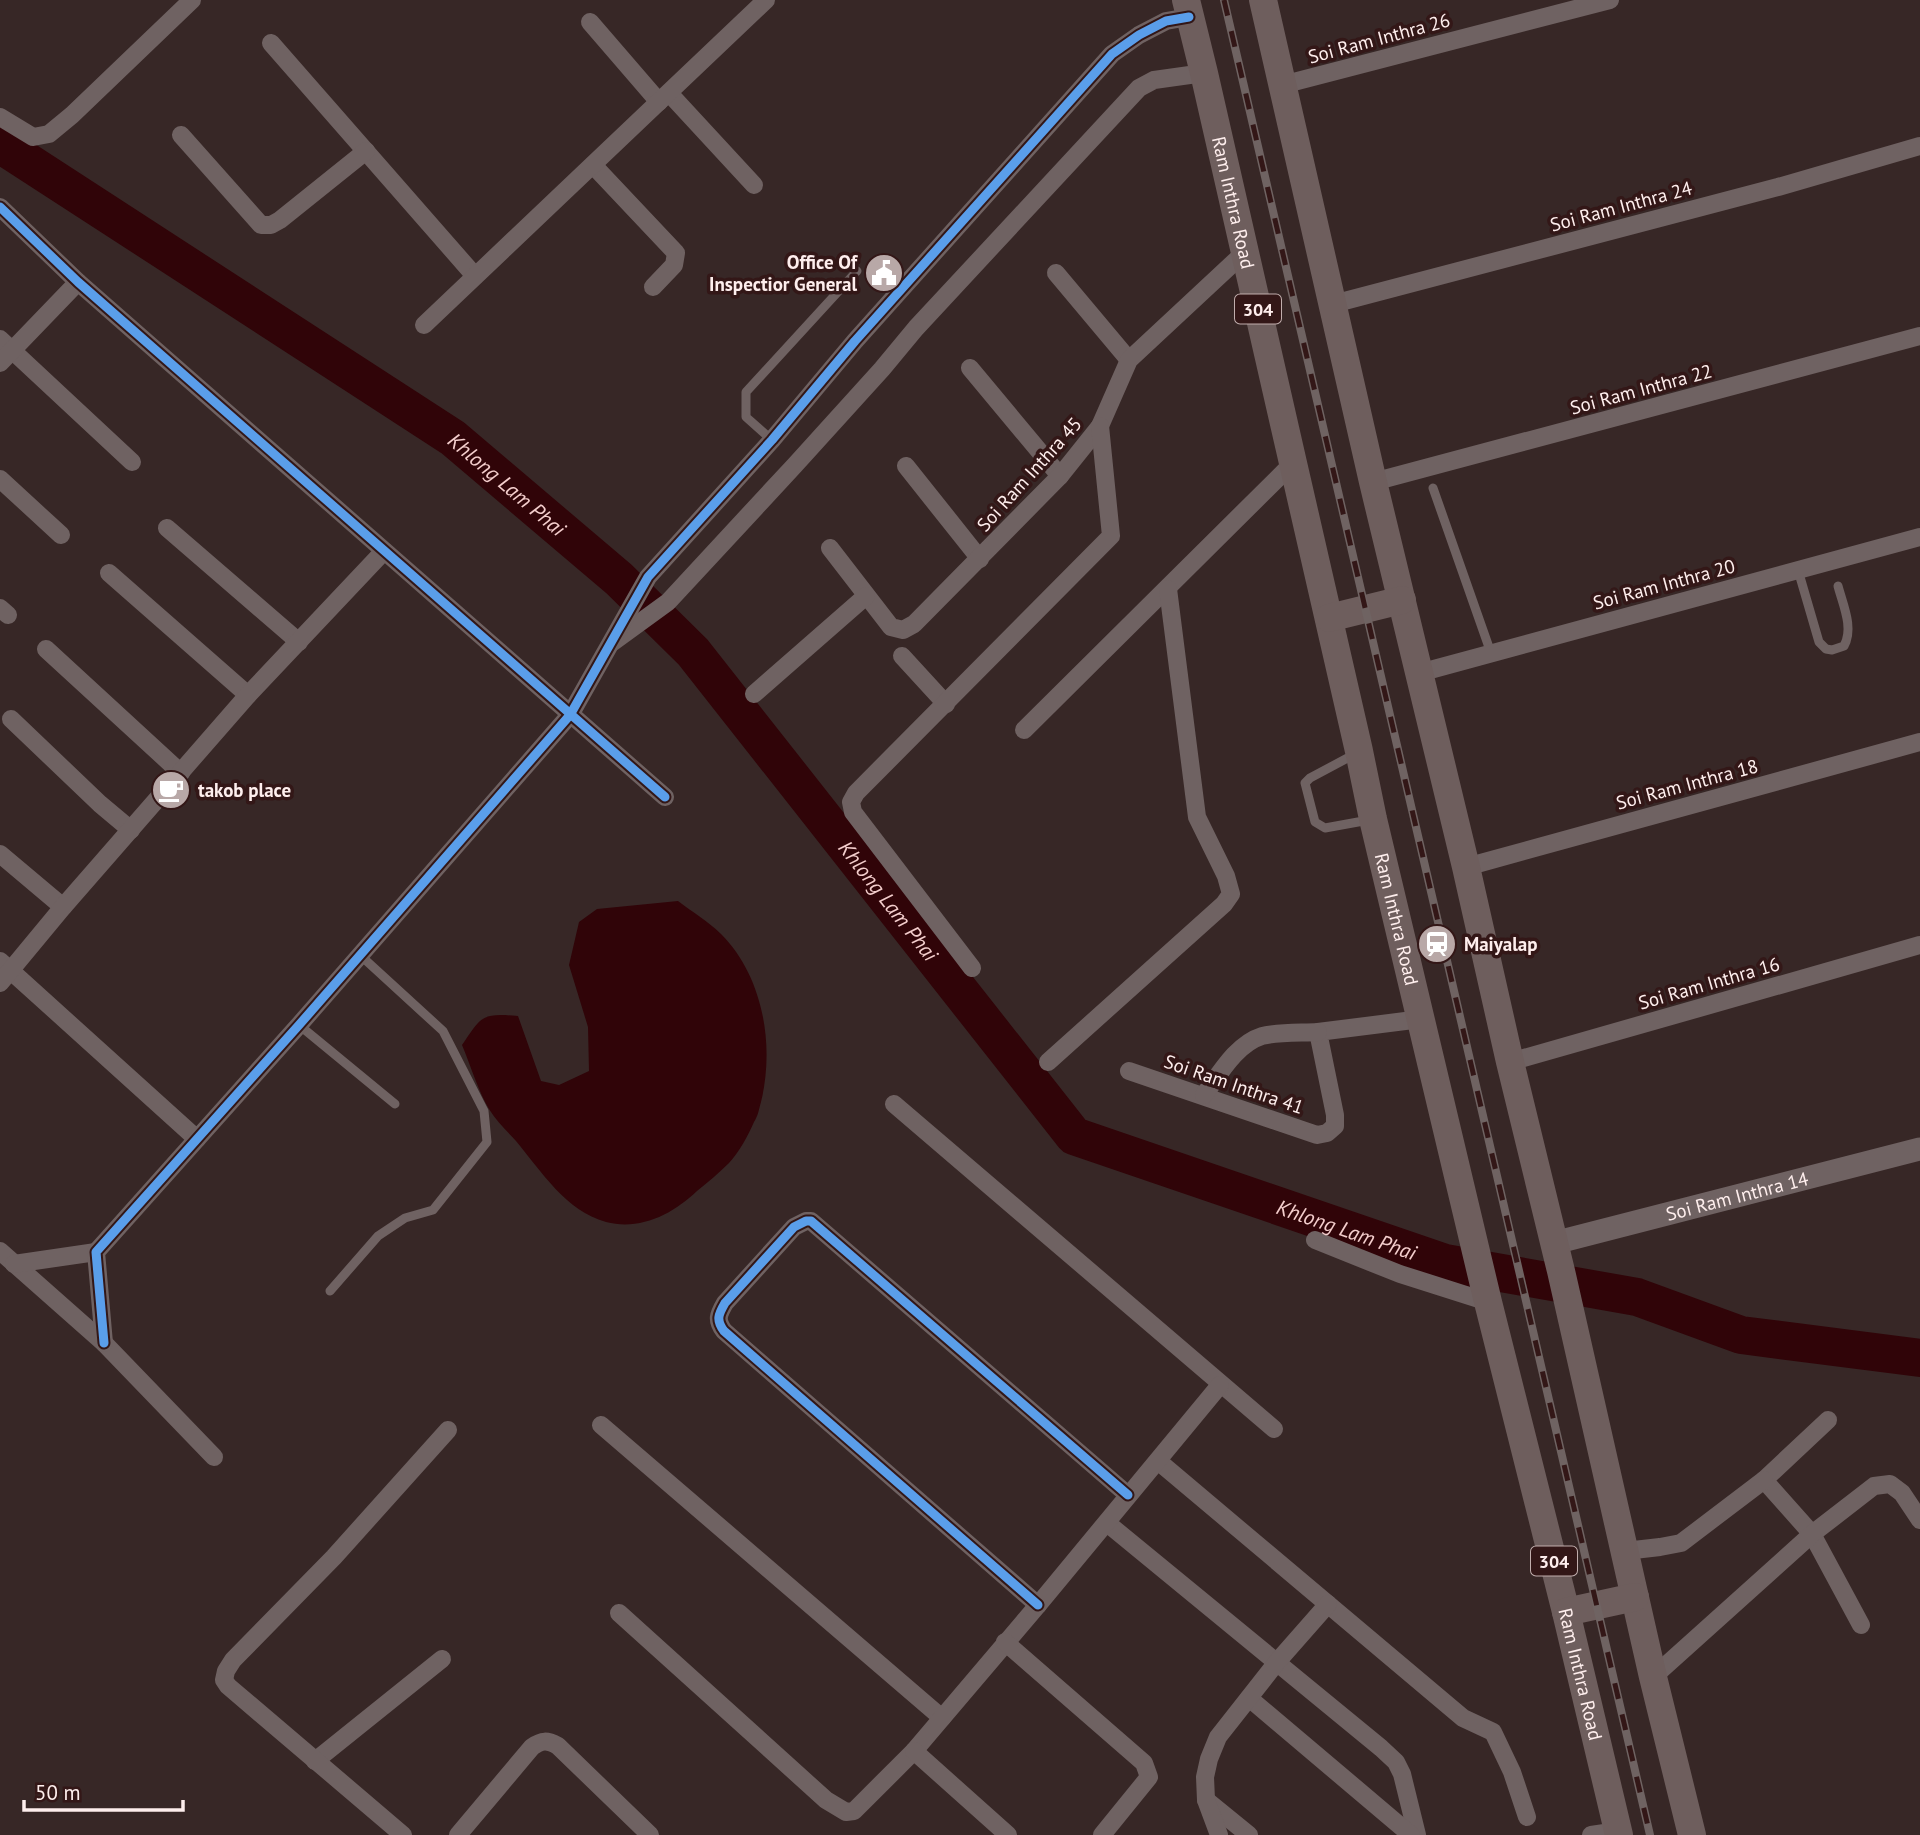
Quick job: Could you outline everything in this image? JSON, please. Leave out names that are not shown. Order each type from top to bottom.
[{"type":"main road","points":[[1263,0],[1373,482],[1466,867],[1692,1835]]},
{"type":"main road","name":"Ram Inthra Road","points":[[1188,8],[1373,819],[1566,1612],[1610,1834]]},
{"type":"main road","points":[[1329,618],[1402,600]]},
{"type":"main road","points":[[1566,1612],[1635,1597]]},
{"type":"street","points":[[0,117],[33,137],[49,134],[192,0]]},
{"type":"street","points":[[425,325],[766,0]]},
{"type":"street","name":"Soi Ram Inthra 26","points":[[1282,85],[1574,4],[1610,0]]},
{"type":"street","points":[[14,1264],[96,1252],[570,715],[648,577],[772,440],[855,341],[1112,54],[1139,35],[1188,8]]},
{"type":"street","points":[[590,22],[754,185]]},
{"type":"street","points":[[271,43],[475,276]]},
{"type":"street","points":[[608,646],[668,602],[882,369],[916,328],[1139,88],[1154,80],[1204,73]]},
{"type":"street","points":[[181,135],[261,225],[271,225],[280,220],[366,151]]},
{"type":"street","name":"Soi Ram Inthra 24","points":[[1333,304],[1765,190],[1920,146]]},
{"type":"street","points":[[593,165],[676,253],[674,265],[653,287]]},
{"type":"street","points":[[0,207],[78,282],[665,797]]},
{"type":"street","name":"Soi Ram Inthra 45","points":[[830,548],[891,627],[903,630],[914,624],[1060,476],[1100,426],[1129,360],[1245,252]]},
{"type":"street","points":[[1056,273],[1129,360]]},
{"type":"street","points":[[78,282],[4,351],[132,462]]},
{"type":"street","name":"Soi Ram Inthra 22","points":[[1373,482],[1920,336]]},
{"type":"street","points":[[970,368],[1060,476]]},
{"type":"street","points":[[972,968],[853,812],[851,802],[856,793],[1111,536],[1100,426]]},
{"type":"street","points":[[1024,730],[1293,463]]},
{"type":"street","points":[[906,466],[980,559]]},
{"type":"street","points":[[0,478],[61,535]]},
{"type":"street","points":[[167,528],[299,642]]},
{"type":"street","name":"Soi Ram Inthra 20","points":[[1419,673],[1920,537]]},
{"type":"street","points":[[197,1139],[4,972],[248,695],[384,551]]},
{"type":"street","points":[[109,573],[248,695]]},
{"type":"street","points":[[1048,1062],[1224,904],[1231,894],[1226,876],[1197,817],[1168,589]]},
{"type":"street","points":[[754,694],[866,596]]},
{"type":"street","points":[[46,649],[181,773]]},
{"type":"street","points":[[902,656],[946,705]]},
{"type":"street","points":[[11,719],[131,830]]},
{"type":"street","name":"Soi Ram Inthra 18","points":[[1466,867],[1920,742]]},
{"type":"street","points":[[0,855],[63,907]]},
{"type":"street","name":"Soi Ram Inthra 16","points":[[1510,1062],[1920,945]]},
{"type":"street","points":[[1203,1095],[1238,1052],[1262,1036],[1421,1019]]},
{"type":"street","name":"Soi Ram Inthra 41","points":[[1129,1071],[1317,1135],[1328,1133],[1335,1126],[1335,1115],[1318,1032]]},
{"type":"street","points":[[894,1104],[1274,1429]]},
{"type":"street","name":"Soi Ram Inthra 14","points":[[1554,1243],[1920,1149]]},
{"type":"street","points":[[1038,1605],[724,1331],[718,1318],[724,1304],[794,1227],[811,1221],[1128,1495]]},
{"type":"street","points":[[1315,1240],[1400,1274],[1487,1294]]},
{"type":"street","points":[[0,1251],[104,1343],[215,1457]]},
{"type":"street","points":[[96,1252],[104,1343]]},
{"type":"street","points":[[619,1613],[826,1800],[846,1812],[854,1811],[914,1751],[1220,1385]]},
{"type":"street","points":[[1625,1551],[1681,1543],[1764,1480],[1828,1420]]},
{"type":"street","points":[[601,1425],[942,1718]]},
{"type":"street","points":[[403,1835],[314,1761],[224,1680],[233,1660],[334,1557],[448,1430]]},
{"type":"street","points":[[1158,1461],[1463,1718],[1493,1732],[1515,1779],[1527,1817]]},
{"type":"street","points":[[1764,1480],[1812,1534],[1861,1625]]},
{"type":"street","points":[[1653,1677],[1812,1534],[1874,1486],[1889,1484],[1902,1493],[1920,1520]]},
{"type":"street","points":[[1107,1523],[1395,1762],[1402,1774],[1417,1835]]},
{"type":"street","points":[[1219,1835],[1206,1800],[1205,1777],[1218,1737],[1277,1662],[1328,1604]]},
{"type":"street","points":[[1005,1642],[1144,1763],[1149,1777],[1102,1835]]},
{"type":"street","points":[[314,1761],[442,1659]]},
{"type":"street","points":[[1249,1698],[1411,1835]]},
{"type":"street","points":[[458,1835],[532,1747],[540,1741],[548,1740],[558,1745],[650,1835]]},
{"type":"street","points":[[914,1751],[1008,1835]]},
{"type":"street","points":[[1206,1800],[1249,1835]]},
{"type":"lane","points":[[772,440],[746,417],[746,393],[857,271]]},
{"type":"lane","points":[[1433,488],[1491,653]]},
{"type":"lane","points":[[1798,570],[1819,642],[1826,649],[1832,650],[1844,646],[1849,631],[1838,586]]},
{"type":"lane","points":[[1359,751],[1305,783],[1315,822],[1325,828],[1373,819]]},
{"type":"lane","points":[[331,1291],[379,1236],[405,1218],[433,1210],[487,1142],[484,1111],[443,1031],[360,955]]},
{"type":"lane","points":[[299,1025],[395,1104]]},
{"type":"shaded area","points":[[678,901],[721,934],[747,970],[756,991],[766,1035],[767,1058],[761,1102],[757,1117],[736,1154],[688,1199],[667,1213],[643,1222],[606,1222],[579,1209],[555,1189],[498,1122],[482,1095],[462,1045],[484,1018],[496,1015],[518,1016],[541,1081],[559,1085],[589,1071],[588,1027],[569,965],[579,922],[597,909]]},
{"type":"waterway","name":"Khlong Lam Phai","points":[[0,144],[453,438],[619,579],[693,652],[1074,1136],[1445,1263],[1637,1297],[1741,1335],[1920,1358]]},
{"type":"railway","points":[[1224,0],[1650,1835]]},
{"type":"cycle path","points":[[104,1343],[96,1252],[570,715],[648,577],[1112,54],[1139,35],[1166,21],[1189,17]]},
{"type":"cycle path","points":[[0,207],[78,282],[665,797]]},
{"type":"cycle path","points":[[1038,1605],[724,1331],[719,1317],[725,1303],[794,1227],[811,1221],[1128,1495]]},
{"type":"place","name":"Office Of Inspectior General","points":[[884,273]]},
{"type":"place","name":"takob place","points":[[171,790]]},
{"type":"place","name":"Maiyalap","points":[[1437,944]]}]
